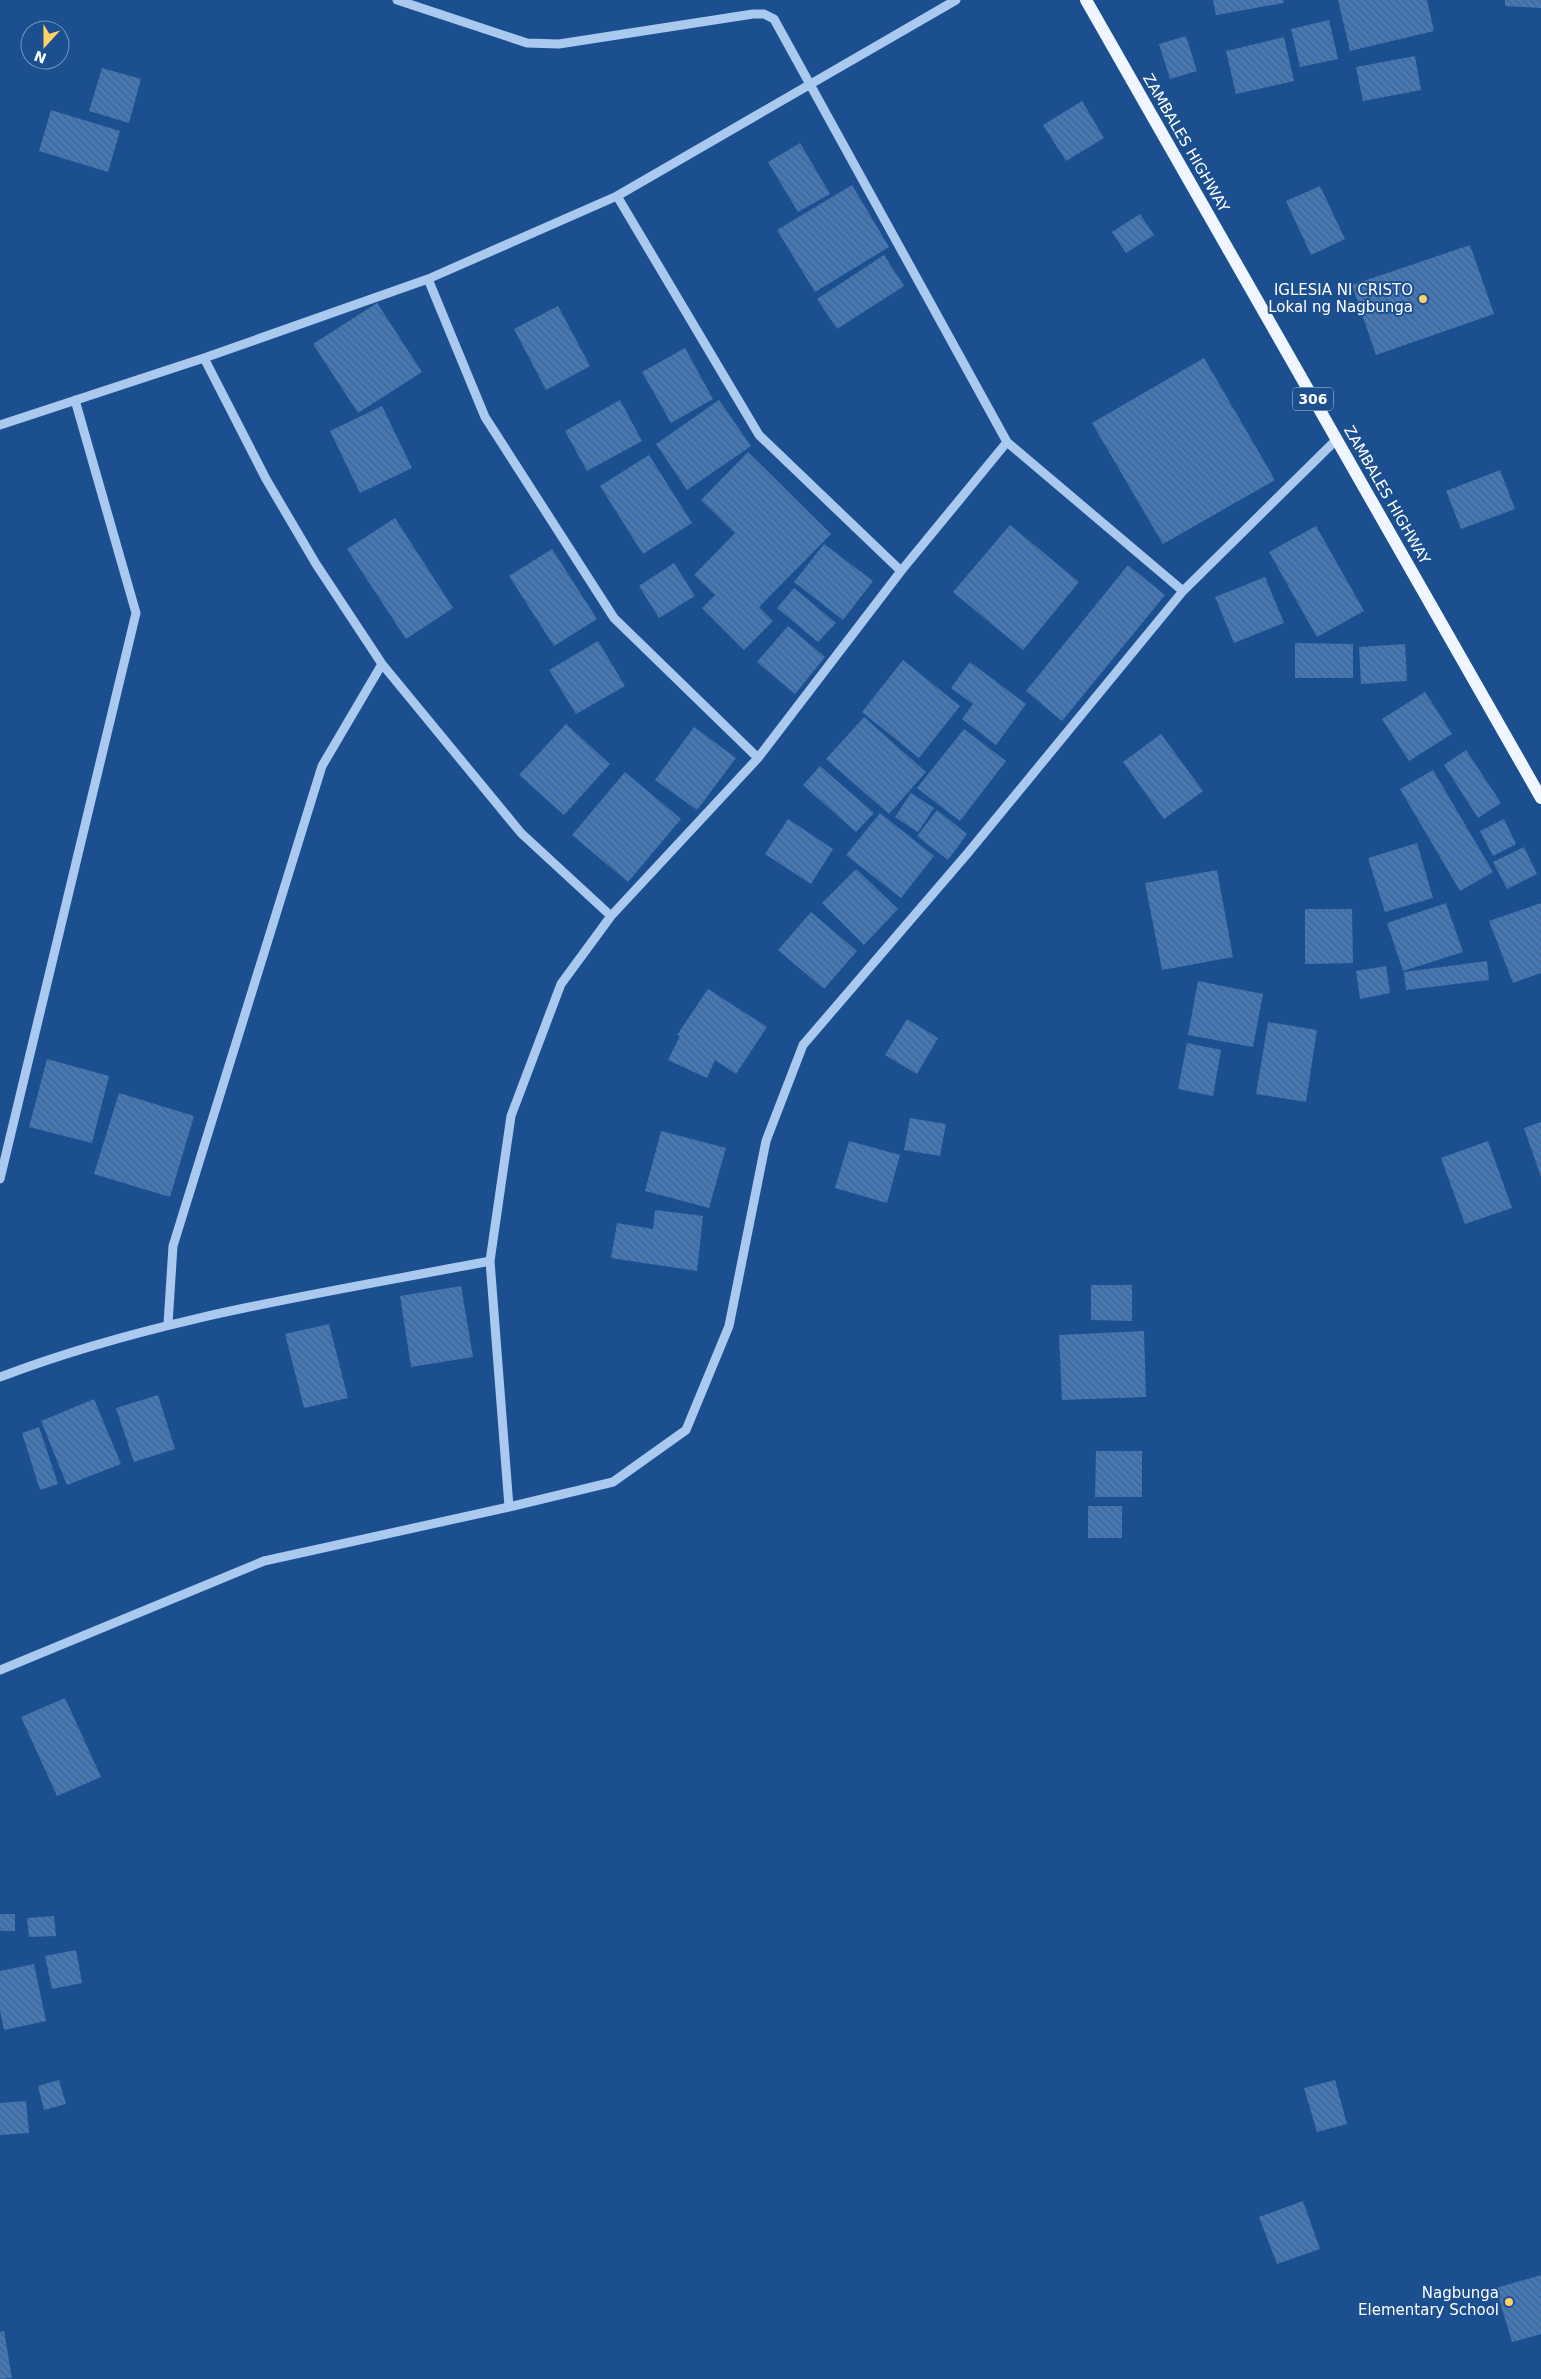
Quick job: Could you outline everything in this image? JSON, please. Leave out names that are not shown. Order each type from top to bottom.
[{"type":"main road","name":"ZAMBALES HIGHWAY","points":[[1086,0],[1541,798]]},
{"type":"street","points":[[397,0],[535,43],[559,44],[753,14],[764,14],[774,18],[809,85],[1007,442],[1184,590]]},
{"type":"street","points":[[0,425],[204,358],[428,279],[617,196],[956,0]]},
{"type":"street","points":[[617,196],[759,435],[901,571]]},
{"type":"street","points":[[428,279],[485,417],[614,618],[758,758]]},
{"type":"street","points":[[204,358],[266,479],[311,555],[382,664],[521,833],[612,916]]},
{"type":"street","points":[[0,1180],[136,613],[75,400]]},
{"type":"street","points":[[0,1670],[264,1562],[509,1508],[613,1482],[686,1430],[729,1326],[766,1140],[803,1045],[968,854],[1184,590],[1336,440]]},
{"type":"street","points":[[509,1508],[490,1261],[511,1116],[561,984],[612,916],[758,758],[901,571],[1007,442]]},
{"type":"street","points":[[168,1324],[173,1246],[322,766],[382,664]]},
{"type":"street","points":[[0,1377],[58,1355],[168,1324],[490,1261]]},
{"type":"building","points":[[1213,0],[1283,0],[1284,3],[1216,15]]},
{"type":"building","points":[[1338,0],[1427,0],[1434,31],[1350,51]]},
{"type":"building","points":[[1505,0],[1541,0],[1541,8],[1505,6]]},
{"type":"building","points":[[1329,20],[1338,59],[1300,67],[1291,29]]},
{"type":"building","points":[[1186,36],[1197,71],[1170,79],[1159,44]]},
{"type":"building","points":[[1284,37],[1294,81],[1236,94],[1226,51]]},
{"type":"building","points":[[1415,56],[1421,90],[1363,101],[1356,67]]},
{"type":"building","points":[[102,68],[141,79],[129,123],[89,111]]},
{"type":"building","points":[[1082,101],[1104,138],[1066,161],[1043,125]]},
{"type":"building","points":[[51,110],[120,131],[108,172],[39,151]]},
{"type":"building","points":[[800,143],[830,194],[798,212],[768,162]]},
{"type":"building","points":[[852,185],[889,247],[815,292],[777,230]]},
{"type":"building","points":[[1320,186],[1345,239],[1311,255],[1286,201]]},
{"type":"building","points":[[1140,214],[1154,235],[1126,253],[1112,232]]},
{"type":"building","name":"IGLESIA NI CRISTO Lokal ng Nagbunga","points":[[1470,245],[1494,314],[1376,355],[1352,285]]},
{"type":"building","points":[[884,255],[904,286],[837,329],[817,299]]},
{"type":"building","points":[[377,303],[422,372],[358,413],[313,344]]},
{"type":"building","points":[[558,306],[590,366],[546,390],[514,329]]},
{"type":"building","points":[[685,348],[713,399],[671,423],[642,372]]},
{"type":"building","points":[[1204,358],[1275,480],[1163,544],[1092,423]]},
{"type":"building","points":[[620,400],[642,441],[587,471],[565,431]]},
{"type":"building","points":[[719,400],[751,446],[687,490],[656,444]]},
{"type":"building","points":[[382,406],[412,468],[360,493],[330,431]]},
{"type":"building","points":[[748,452],[831,534],[759,607],[773,621],[744,650],[702,608],[715,595],[694,575],[735,533],[701,500]]},
{"type":"building","points":[[649,455],[692,523],[643,554],[600,486]]},
{"type":"building","points":[[1500,470],[1515,509],[1461,529],[1446,491]]},
{"type":"building","points":[[395,518],[453,608],[406,639],[347,549]]},
{"type":"building","points":[[1010,525],[1079,582],[1023,650],[953,592]]},
{"type":"building","points":[[1316,526],[1364,611],[1317,637],[1269,552]]},
{"type":"building","points":[[824,544],[873,581],[843,620],[794,582]]},
{"type":"building","points":[[552,549],[597,619],[554,646],[509,576]]},
{"type":"building","points":[[674,563],[695,596],[659,618],[639,586]]},
{"type":"building","points":[[1128,565],[1165,595],[1062,721],[1026,691]]},
{"type":"building","points":[[1265,577],[1284,623],[1234,643],[1215,597]]},
{"type":"building","points":[[794,588],[836,623],[818,642],[777,608]]},
{"type":"building","points":[[788,626],[825,657],[795,694],[757,662]]},
{"type":"building","points":[[598,641],[625,686],[576,714],[549,670]]},
{"type":"building","points":[[1295,643],[1353,644],[1353,678],[1295,678]]},
{"type":"building","points":[[1405,644],[1407,681],[1361,684],[1359,647]]},
{"type":"building","points":[[903,660],[960,706],[919,758],[862,712]]},
{"type":"building","points":[[970,662],[1026,704],[996,745],[962,719],[973,704],[951,688]]},
{"type":"building","points":[[1425,692],[1452,734],[1409,761],[1382,719]]},
{"type":"building","points":[[864,717],[926,772],[889,814],[826,759]]},
{"type":"building","points":[[566,724],[610,764],[564,815],[519,775]]},
{"type":"building","points":[[694,727],[736,758],[697,810],[655,780]]},
{"type":"building","points":[[964,729],[1006,761],[960,821],[917,788]]},
{"type":"building","points":[[1161,734],[1203,791],[1164,819],[1123,762]]},
{"type":"building","points":[[1466,750],[1501,803],[1478,818],[1444,765]]},
{"type":"building","points":[[820,766],[874,813],[856,832],[803,785]]},
{"type":"building","points":[[1433,770],[1493,872],[1460,891],[1400,789]]},
{"type":"building","points":[[625,772],[681,819],[628,882],[572,835]]},
{"type":"building","points":[[911,793],[934,808],[918,832],[895,817]]},
{"type":"building","points":[[937,810],[967,834],[948,860],[917,836]]},
{"type":"building","points":[[880,813],[934,856],[901,898],[846,855]]},
{"type":"building","points":[[788,819],[833,849],[811,884],[765,854]]},
{"type":"building","points":[[1504,819],[1516,844],[1493,856],[1480,831]]},
{"type":"building","points":[[1417,843],[1433,898],[1385,912],[1368,858]]},
{"type":"building","points":[[1524,847],[1537,874],[1507,889],[1493,862]]},
{"type":"building","points":[[856,869],[898,909],[864,945],[822,903]]},
{"type":"building","points":[[1217,870],[1233,957],[1162,970],[1145,883]]},
{"type":"building","points":[[1446,903],[1463,952],[1403,971],[1387,923]]},
{"type":"building","points":[[1541,903],[1541,973],[1513,983],[1489,921]]},
{"type":"building","points":[[1305,909],[1352,909],[1353,963],[1305,964]]},
{"type":"building","points":[[811,912],[857,951],[824,989],[778,950]]},
{"type":"building","points":[[1487,961],[1489,980],[1406,990],[1404,972]]},
{"type":"building","points":[[1386,966],[1390,993],[1360,999],[1356,971]]},
{"type":"building","points":[[1198,981],[1263,994],[1253,1047],[1188,1035]]},
{"type":"building","points":[[708,989],[767,1027],[736,1074],[715,1060],[707,1078],[668,1060],[680,1036],[677,1035]]},
{"type":"building","points":[[907,1019],[938,1038],[917,1074],[885,1055]]},
{"type":"building","points":[[1268,1022],[1317,1030],[1306,1102],[1256,1094]]},
{"type":"building","points":[[1187,1043],[1221,1050],[1213,1096],[1178,1089]]},
{"type":"building","points":[[47,1059],[109,1076],[92,1143],[29,1127]]},
{"type":"building","points":[[119,1093],[194,1116],[170,1197],[94,1174]]},
{"type":"building","points":[[910,1118],[946,1124],[940,1156],[904,1150]]},
{"type":"building","points":[[1541,1122],[1541,1177],[1524,1128]]},
{"type":"building","points":[[661,1131],[726,1148],[709,1208],[645,1191]]},
{"type":"building","points":[[849,1141],[900,1155],[887,1203],[835,1188]]},
{"type":"building","points":[[1488,1141],[1512,1208],[1465,1224],[1441,1158]]},
{"type":"building","points":[[655,1210],[703,1216],[697,1271],[611,1258],[617,1223],[653,1229]]},
{"type":"building","points":[[1091,1285],[1132,1285],[1132,1321],[1091,1320]]},
{"type":"building","points":[[461,1286],[473,1357],[411,1367],[400,1296]]},
{"type":"building","points":[[329,1324],[348,1398],[304,1408],[285,1334]]},
{"type":"building","points":[[1144,1331],[1146,1397],[1062,1400],[1059,1335]]},
{"type":"building","points":[[158,1395],[175,1449],[134,1462],[116,1408]]},
{"type":"building","points":[[94,1399],[121,1464],[67,1485],[41,1421]]},
{"type":"building","points":[[39,1427],[58,1484],[40,1490],[22,1433]]},
{"type":"building","points":[[1096,1451],[1142,1451],[1142,1497],[1095,1497]]},
{"type":"building","points":[[1088,1506],[1122,1506],[1122,1538],[1088,1538]]},
{"type":"building","points":[[65,1698],[101,1777],[57,1796],[21,1717]]},
{"type":"building","points":[[0,1914],[15,1914],[15,1931],[0,1931]]},
{"type":"building","points":[[54,1916],[56,1936],[29,1937],[27,1918]]},
{"type":"building","points":[[76,1950],[82,1983],[52,1989],[45,1956]]},
{"type":"building","points":[[34,1964],[46,2021],[4,2030],[0,2010],[0,1971]]},
{"type":"building","points":[[59,2080],[66,2104],[44,2110],[38,2086]]},
{"type":"building","points":[[1335,2080],[1347,2124],[1317,2132],[1304,2088]]},
{"type":"building","points":[[26,2101],[29,2133],[0,2135],[0,2103]]},
{"type":"building","points":[[1303,2201],[1320,2249],[1277,2264],[1259,2217]]},
{"type":"building","points":[[1541,2275],[1541,2334],[1512,2342],[1496,2288]]},
{"type":"building","points":[[4,2331],[12,2378],[0,2379],[0,2332]]},
{"type":"place","name":"IGLESIA NI CRISTO Lokal ng Nagbunga","points":[[1423,299]]},
{"type":"place","name":"Nagbunga Elementary School","points":[[1509,2302]]}]
